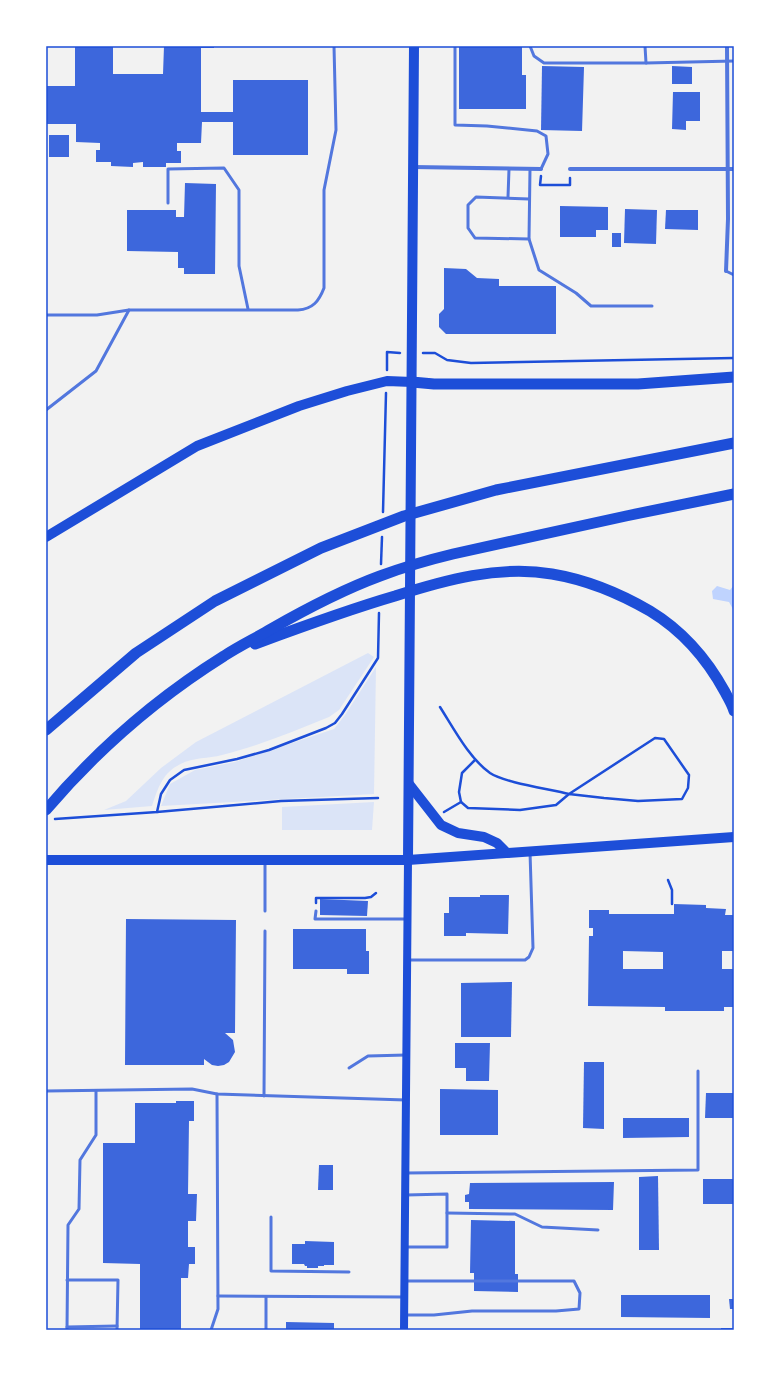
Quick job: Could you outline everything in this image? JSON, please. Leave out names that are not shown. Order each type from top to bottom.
[{"type":"highway","points":[[412,382],[434,384],[638,384],[734,377]]},
{"type":"highway","points":[[46,730],[136,653],[215,601],[321,548],[404,516],[496,490],[734,443]]},
{"type":"highway","points":[[46,810],[96,755],[184,683],[224,656],[315,605],[380,576],[425,561],[626,516],[734,494]]},
{"type":"highway","points":[[224,656],[353,608],[428,585],[481,574],[508,572],[551,573],[578,579],[606,588],[631,599],[659,616],[678,630],[696,649],[715,674],[734,711]]},
{"type":"main road","points":[[404,1330],[414,46]]},
{"type":"main road","points":[[46,537],[197,446],[299,406],[347,391],[387,381],[412,382]]},
{"type":"main road","points":[[409,784],[441,825],[458,833],[484,837],[498,843],[507,853]]},
{"type":"main road","points":[[46,860],[408,860],[734,837]]},
{"type":"street","points":[[726,271],[727,46]]},
{"type":"street","points":[[413,167],[541,169]]},
{"type":"street","points":[[570,169],[734,169]]},
{"type":"lane","points":[[46,315],[97,315],[129,310],[304,310],[315,304],[320,299],[324,288],[324,190],[336,130],[334,46]]},
{"type":"lane","points":[[455,46],[455,125],[487,126],[537,131],[546,136],[548,154],[541,169]]},
{"type":"lane","points":[[530,46],[534,56],[544,63],[734,61]]},
{"type":"lane","points":[[644,46],[646,63]]},
{"type":"lane","points":[[168,203],[168,169],[224,168],[239,190],[239,266],[248,310]]},
{"type":"lane","points":[[508,197],[509,169]]},
{"type":"lane","points":[[530,169],[529,239],[539,270],[576,292],[591,306],[652,306]]},
{"type":"lane","points":[[529,199],[476,196],[468,205],[468,228],[476,238],[529,239]]},
{"type":"lane","points":[[726,271],[734,275]]},
{"type":"lane","points":[[46,410],[96,371],[129,310]]},
{"type":"lane","points":[[407,960],[524,960],[529,957],[533,948],[530,852]]},
{"type":"lane","points":[[265,860],[265,911]]},
{"type":"lane","points":[[316,911],[315,919],[407,919]]},
{"type":"lane","points":[[264,1096],[265,931]]},
{"type":"lane","points":[[349,1068],[368,1056],[406,1055]]},
{"type":"lane","points":[[405,1173],[698,1170],[698,1071]]},
{"type":"lane","points":[[46,1090],[192,1089],[217,1094],[406,1100]]},
{"type":"lane","points":[[96,1090],[96,1135],[80,1160],[79,1209],[68,1225],[67,1328],[117,1326]]},
{"type":"lane","points":[[211,1330],[218,1309],[217,1094]]},
{"type":"lane","points":[[404,1247],[447,1247],[447,1194],[405,1195]]},
{"type":"lane","points":[[447,1213],[515,1214],[542,1227],[598,1230]]},
{"type":"lane","points":[[271,1217],[271,1271],[349,1272]]},
{"type":"lane","points":[[67,1280],[118,1280],[117,1330]]},
{"type":"lane","points":[[404,1281],[574,1281],[580,1293],[579,1309],[556,1311],[472,1311],[404,1315]]},
{"type":"lane","points":[[218,1296],[404,1297]]},
{"type":"lane","points":[[266,1297],[266,1330]]},
{"type":"path","points":[[541,169],[540,185],[570,185],[570,169]]},
{"type":"path","points":[[435,353],[447,360],[471,363],[734,358]]},
{"type":"path","points":[[157,812],[160,794],[170,780],[184,770],[237,759],[269,750],[326,728],[335,723],[378,658]]},
{"type":"path","points":[[440,707],[475,760],[490,773],[503,779],[569,794],[638,801],[682,799],[688,788],[688,776],[664,739],[655,738],[569,794],[556,805],[520,810],[468,808],[460,802],[459,792],[462,773],[475,760]]},
{"type":"path","points":[[54,820],[281,802],[378,798]]},
{"type":"path","points":[[444,812],[460,802]]},
{"type":"path","points":[[668,880],[672,890],[672,904]]},
{"type":"path","points":[[316,911],[316,898],[365,898],[376,893]]},
{"type":"shaded area","points":[[368,653],[374,657],[339,710],[329,717],[249,747],[222,755],[182,763],[172,769],[164,778],[152,806],[104,810],[126,801],[161,768],[196,742]]},
{"type":"shaded area","points":[[376,667],[374,794],[161,806],[170,784],[195,770],[235,762],[334,729],[345,715]]},
{"type":"shaded area","points":[[374,802],[372,830],[282,830],[282,807]]},
{"type":"water","points":[[734,585],[734,611],[729,602],[713,599],[712,591],[717,586],[730,590]]},
{"type":"building","points":[[75,46],[113,46],[113,74],[163,74],[164,46],[214,46],[214,48],[201,48],[201,112],[233,112],[233,80],[308,80],[308,155],[233,155],[233,122],[202,122],[201,143],[177,143],[177,151],[181,151],[181,163],[166,163],[166,167],[143,167],[143,162],[133,163],[133,167],[111,166],[111,162],[96,162],[96,150],[100,150],[100,143],[76,142],[76,124],[46,124],[46,86],[75,86]]},
{"type":"building","points":[[459,46],[522,46],[522,75],[526,75],[526,109],[459,109]]},
{"type":"building","points":[[542,66],[584,67],[582,131],[541,130]]},
{"type":"building","points":[[672,66],[692,67],[692,84],[672,84]]},
{"type":"building","points":[[673,92],[700,92],[700,121],[686,121],[686,130],[672,129]]},
{"type":"building","points":[[49,135],[69,135],[69,157],[49,157]]},
{"type":"building","points":[[185,183],[216,184],[215,274],[184,274],[184,268],[178,268],[178,252],[127,251],[127,210],[176,210],[176,217],[184,217]]},
{"type":"building","points":[[560,206],[608,207],[608,230],[596,230],[596,237],[560,237]]},
{"type":"building","points":[[625,209],[657,210],[656,244],[624,243]]},
{"type":"building","points":[[666,210],[698,210],[698,230],[665,229]]},
{"type":"building","points":[[612,233],[621,233],[621,247],[612,247]]},
{"type":"building","points":[[444,268],[466,269],[477,278],[499,279],[499,286],[556,286],[556,334],[446,334],[439,327],[439,314],[444,309]]},
{"type":"building","points":[[480,895],[509,895],[508,934],[466,933],[466,936],[444,936],[444,913],[449,913],[449,897],[480,897]]},
{"type":"building","points":[[320,899],[368,901],[367,916],[320,915]]},
{"type":"building","points":[[674,904],[706,905],[706,908],[726,909],[725,915],[734,915],[734,951],[722,951],[722,969],[734,969],[734,1007],[724,1007],[724,1011],[665,1011],[665,1007],[588,1006],[589,936],[593,936],[593,928],[589,928],[589,910],[609,910],[609,914],[674,914]],"holes":[[[623,951],[663,952],[663,969],[623,969]]]},
{"type":"building","points":[[126,919],[236,920],[235,1033],[225,1033],[233,1040],[235,1052],[229,1062],[218,1066],[212,1065],[204,1059],[204,1065],[125,1065]]},
{"type":"building","points":[[293,929],[366,929],[366,951],[369,951],[369,974],[347,974],[347,969],[293,969]]},
{"type":"building","points":[[512,982],[511,1037],[461,1037],[461,983]]},
{"type":"building","points":[[455,1043],[490,1043],[489,1081],[466,1081],[466,1068],[455,1068]]},
{"type":"building","points":[[584,1062],[604,1062],[604,1129],[583,1128]]},
{"type":"building","points":[[440,1089],[498,1090],[498,1135],[440,1135]]},
{"type":"building","points":[[706,1093],[734,1093],[734,1118],[705,1118]]},
{"type":"building","points":[[176,1101],[194,1101],[194,1121],[189,1121],[188,1194],[197,1194],[196,1221],[188,1221],[188,1247],[195,1247],[195,1264],[189,1264],[188,1278],[181,1278],[181,1330],[140,1330],[140,1264],[103,1263],[103,1143],[135,1143],[135,1103],[176,1103]]},
{"type":"building","points":[[623,1118],[689,1118],[689,1137],[623,1138]]},
{"type":"building","points":[[319,1165],[333,1165],[333,1190],[318,1190]]},
{"type":"building","points":[[658,1176],[659,1250],[639,1250],[639,1177]]},
{"type":"building","points":[[703,1179],[734,1179],[734,1204],[703,1204]]},
{"type":"building","points":[[614,1182],[613,1210],[469,1209],[469,1202],[465,1202],[465,1195],[469,1194],[470,1183]]},
{"type":"building","points":[[471,1220],[515,1221],[515,1274],[518,1274],[518,1292],[474,1291],[474,1273],[470,1273]]},
{"type":"building","points":[[305,1241],[334,1242],[334,1265],[318,1266],[318,1268],[307,1268],[304,1264],[292,1264],[292,1244],[305,1244]]},
{"type":"building","points":[[621,1295],[710,1295],[710,1318],[621,1317]]},
{"type":"building","points":[[729,1299],[734,1299],[734,1309],[730,1309]]},
{"type":"building","points":[[286,1322],[334,1323],[334,1330],[286,1330]]},
{"type":"building","points":[[721,1328],[734,1328],[734,1330],[721,1330]]}]
